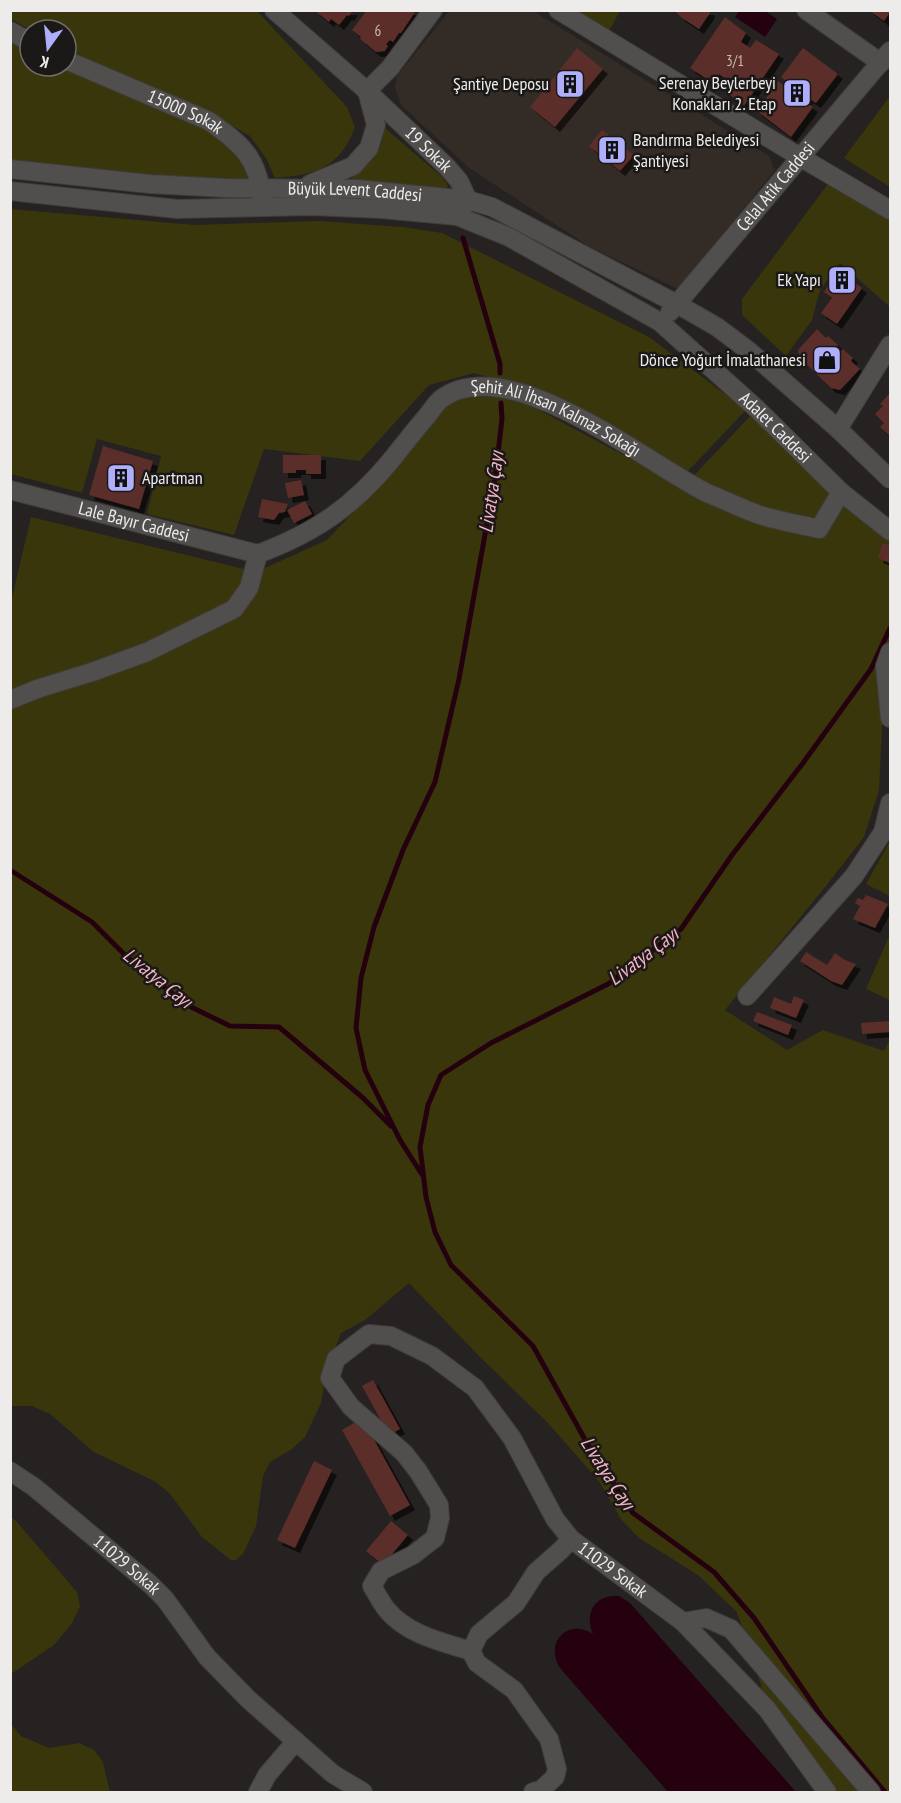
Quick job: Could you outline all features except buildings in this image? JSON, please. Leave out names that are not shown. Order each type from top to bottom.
[{"type":"street","name":"19 Sokak","points":[[273,10],[368,91],[447,167],[459,181],[468,200]]},
{"type":"street","points":[[336,207],[335,199],[353,166],[369,148],[376,125],[368,91],[390,68],[433,10]]},
{"type":"street","points":[[558,10],[891,210]]},
{"type":"street","points":[[806,10],[886,57]]},
{"type":"street","name":"Celal Atik Caddesi","points":[[660,322],[886,57]]},
{"type":"street","name":"15000 Sokak","points":[[78,65],[209,122],[226,134],[249,154],[261,188],[262,207]]},
{"type":"street","points":[[302,188],[353,166]]},
{"type":"street","name":"Büyük Levent Caddesi","points":[[10,169],[150,184],[225,188],[340,189],[468,200],[492,207],[677,304]]},
{"type":"street","name":"Büyük Levent Caddesi","points":[[10,191],[177,209],[336,207],[457,216],[509,237],[660,322]]},
{"type":"street","points":[[457,216],[468,200]]},
{"type":"street","points":[[677,304],[717,327],[749,351],[891,479]]},
{"type":"street","name":"Adalet Caddesi","points":[[660,322],[757,410],[841,492],[891,531]]},
{"type":"street","points":[[838,429],[891,345]]},
{"type":"street","name":"Şehit Ali İhsan Kalmaz Sokağı","points":[[258,554],[291,541],[333,517],[374,481],[440,400],[458,389],[471,386],[511,389],[542,400],[589,423],[706,492],[759,514],[819,530],[841,492]]},
{"type":"street","name":"Lale Bayır Caddesi","points":[[10,490],[258,554]]},
{"type":"street","points":[[10,700],[147,652],[234,609],[249,588],[258,554]]},
{"type":"street","points":[[889,663],[891,718]]},
{"type":"street","points":[[747,996],[854,876],[883,832],[891,803]]},
{"type":"street","points":[[547,1790],[557,1769],[549,1739],[514,1690],[477,1663],[471,1651],[429,1638],[408,1628],[387,1611],[372,1586],[381,1571],[413,1555],[435,1538],[440,1518],[439,1505],[418,1471],[404,1454],[351,1407],[330,1378],[336,1359],[369,1334],[391,1336],[432,1356],[475,1388],[512,1438],[555,1519],[570,1539]]},
{"type":"street","name":"11029 Sokak","points":[[10,1471],[34,1487],[150,1584],[165,1599],[207,1657],[248,1699],[333,1774],[363,1792]]},
{"type":"street","name":"11029 Sokak","points":[[471,1651],[479,1634],[516,1603],[536,1572],[570,1539],[684,1622],[766,1709],[827,1792]]},
{"type":"street","points":[[684,1622],[706,1618],[731,1629],[871,1792]]},
{"type":"street","points":[[258,1792],[267,1775],[296,1741]]},
{"type":"shaded area","points":[[740,10],[765,11],[777,19],[765,37],[735,17]]},
{"type":"shaded area","points":[[10,11],[257,11],[347,107],[355,127],[344,149],[330,163],[304,174],[275,178],[266,158],[250,136],[213,115],[78,54],[78,18],[18,18],[18,23],[11,19]]},
{"type":"shaded area","points":[[449,11],[533,11],[769,156],[775,170],[678,289],[590,247],[469,168],[401,105],[395,87],[397,76]]},
{"type":"shaded area","points":[[575,11],[620,11],[609,31]]},
{"type":"shaded area","points":[[10,39],[18,43],[18,78],[78,78],[78,72],[195,123],[230,144],[246,162],[250,180],[228,182],[11,160]]},
{"type":"shaded area","points":[[890,96],[890,187],[844,158]]},
{"type":"shaded area","points":[[385,128],[442,177],[448,186],[445,193],[348,181],[373,159],[380,146]]},
{"type":"shaded area","points":[[831,180],[890,220],[890,307],[840,263],[820,290],[812,320],[786,356],[742,315],[742,299]]},
{"type":"shaded area","points":[[10,209],[195,225],[320,221],[402,227],[442,233],[649,337],[746,410],[687,472],[544,393],[474,373],[429,385],[360,461],[264,449],[234,535],[147,514],[161,456],[97,439],[82,493],[11,474]]},
{"type":"shaded area","points":[[467,394],[511,395],[683,487],[757,409],[890,531],[890,652],[885,666],[879,790],[864,837],[725,1010],[787,1050],[823,1030],[884,1051],[890,1039],[890,1792],[838,1792],[814,1760],[760,1702],[761,1685],[737,1612],[698,1575],[639,1538],[621,1519],[599,1481],[547,1422],[409,1283],[365,1320],[341,1333],[327,1369],[321,1403],[305,1437],[292,1449],[270,1462],[263,1476],[256,1526],[243,1554],[236,1560],[231,1560],[202,1537],[170,1494],[156,1482],[94,1452],[50,1414],[32,1406],[11,1406],[10,606],[31,517],[256,572],[327,540],[378,486],[444,403]]},
{"type":"shaded area","points":[[890,841],[890,896],[866,884]]},
{"type":"shaded area","points":[[890,934],[890,1000],[866,989]]},
{"type":"shaded area","points":[[11,1517],[77,1592],[80,1606],[72,1623],[54,1645],[11,1674]]},
{"type":"shaded area","points":[[619,1596],[630,1603],[796,1792],[668,1792],[560,1668],[556,1658],[555,1649],[561,1635],[575,1629],[593,1634],[590,1621],[592,1609],[599,1600]]},
{"type":"shaded area","points":[[10,1723],[21,1736],[49,1748],[79,1743],[94,1750],[103,1762],[110,1792],[11,1792]]},
{"type":"waterway","name":"Livatya Çayı","points":[[463,238],[500,364],[500,373]]},
{"type":"waterway","name":"Livatya Çayı","points":[[423,1176],[400,1140],[365,1070],[356,1028],[361,978],[374,927],[403,850],[435,782],[459,679],[495,479],[502,419],[501,403]]},
{"type":"waterway","name":"Livatya Çayı","points":[[885,1792],[822,1717],[754,1618],[714,1572],[633,1513],[588,1445],[533,1346],[451,1265],[435,1232],[426,1197],[420,1147],[428,1105],[441,1075],[491,1043],[608,984],[681,929],[732,855],[803,763],[871,669],[890,628]]},
{"type":"waterway","name":"Livatya Çayı","points":[[10,870],[92,922],[128,958],[185,1004],[230,1026],[279,1027],[362,1097],[391,1126]]},
{"type":"place","name":"Şantiye Deposu","points":[[570,84]]},
{"type":"place","name":"Serenay Beylerbeyi Konakları 2. Etap","points":[[797,93]]},
{"type":"place","name":"Bandırma Belediyesi Şantiyesi","points":[[612,150]]},
{"type":"place","name":"Ek Yapı","points":[[842,280]]},
{"type":"place","name":"Dönce Yoğurt İmalathanesi","points":[[827,360]]},
{"type":"place","name":"Apartman","points":[[121,478]]}]
